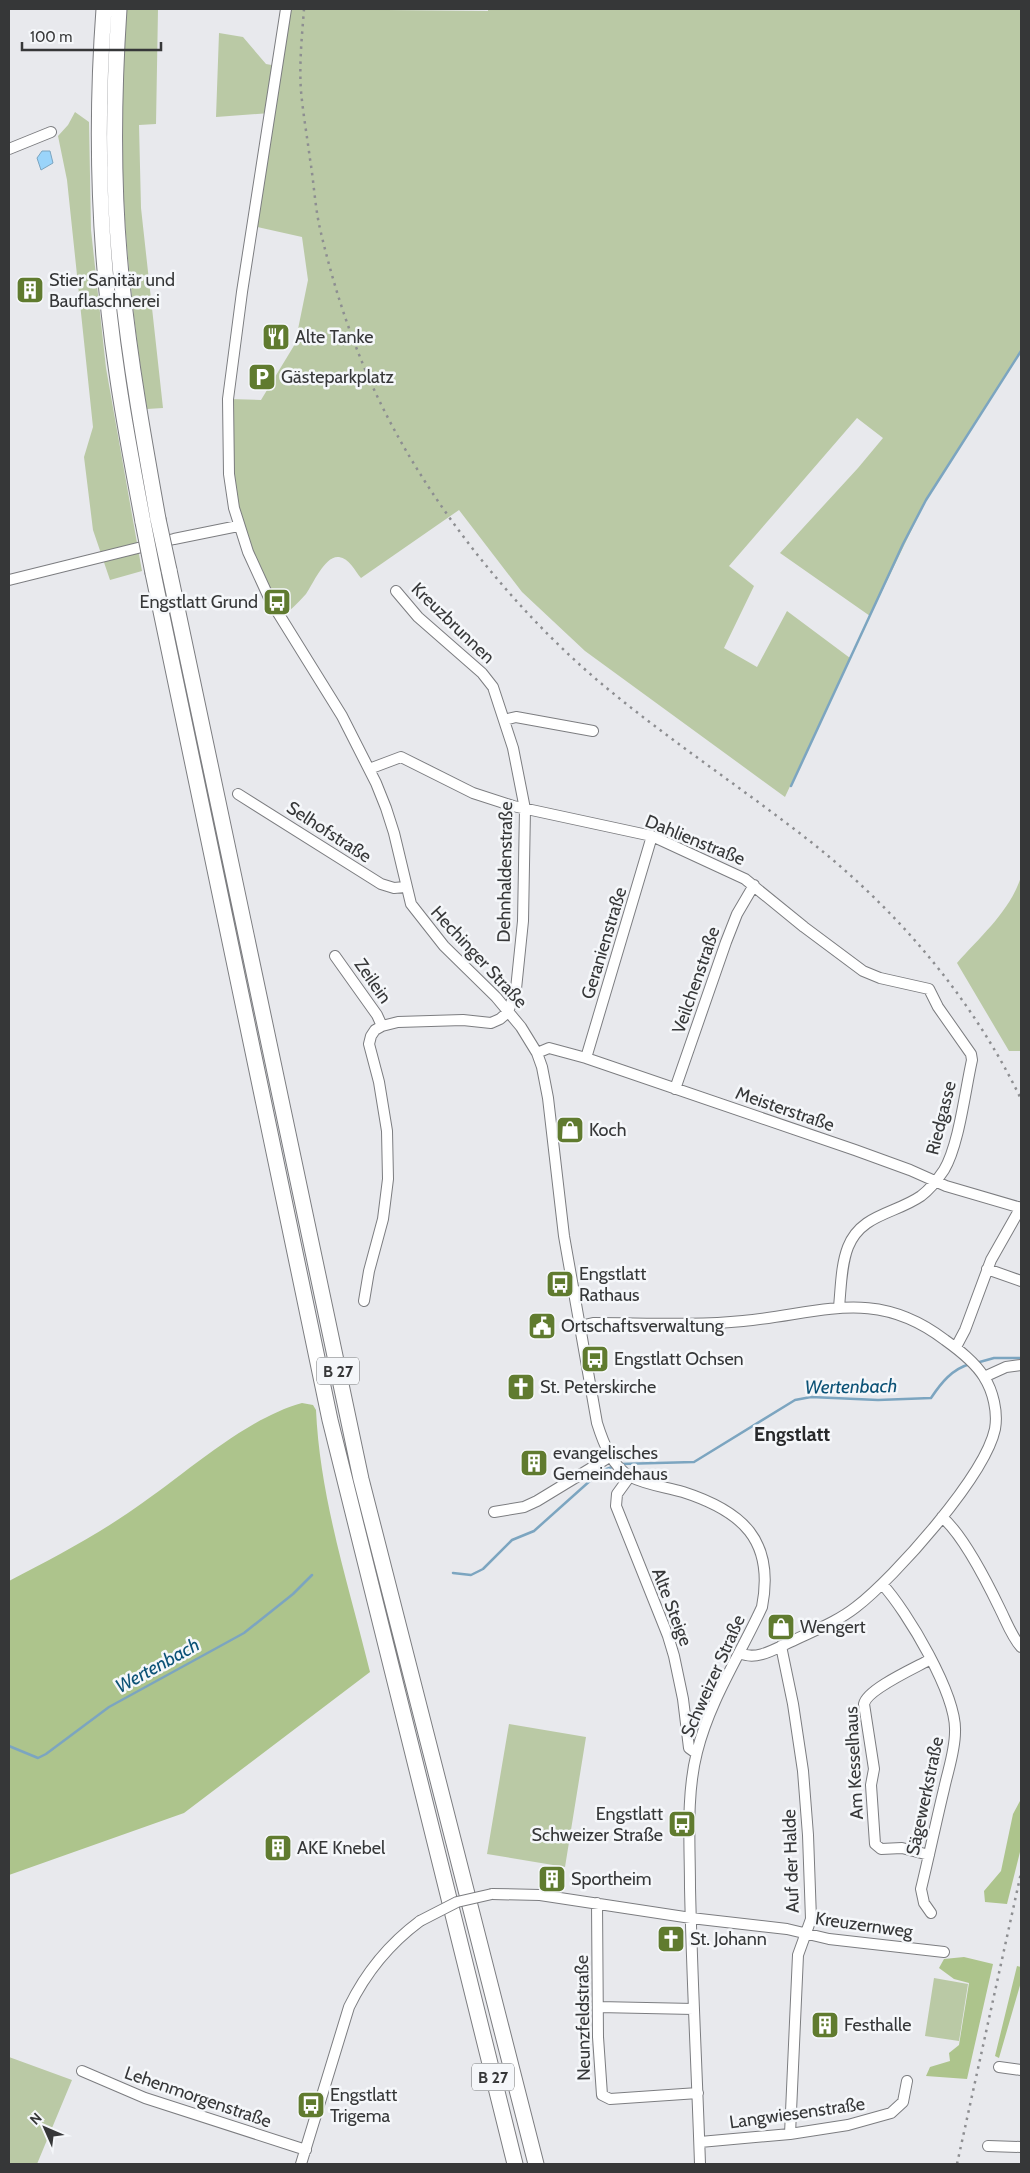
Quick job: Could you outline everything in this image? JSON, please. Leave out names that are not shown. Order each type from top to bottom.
[{"type":"highway","name":"B 27","points":[[104,9],[100,74],[102,232],[116,371],[143,522],[330,1420],[516,2164]]},
{"type":"highway","name":"B 27","points":[[119,9],[115,124],[121,282],[139,415],[158,519],[360,1479],[536,2164]]},
{"type":"street","name":"Hechinger Straße","points":[[286,9],[228,399],[229,474],[238,526],[260,579],[280,618],[342,716],[369,769],[389,816],[405,888],[411,904],[424,923],[521,1027],[537,1053],[542,1067],[548,1098],[562,1227],[580,1326]]},
{"type":"street","points":[[9,149],[51,132]]},
{"type":"street","points":[[9,580],[174,539],[238,526]]},
{"type":"street","name":"Kreuzbrunnen","points":[[396,591],[418,617],[487,678]]},
{"type":"street","name":"Dehnhaldenstraße","points":[[487,678],[493,687],[513,748],[525,809],[523,921],[516,989],[508,1012]]},
{"type":"street","points":[[504,720],[516,717],[593,731]]},
{"type":"street","name":"Dahlienstraße","points":[[369,769],[401,757],[407,758],[473,793],[525,809],[652,836],[745,879],[804,927],[863,971],[880,978],[930,989]]},
{"type":"street","name":"Selhofstraße","points":[[238,794],[381,884],[394,888],[405,888]]},
{"type":"street","name":"Geranienstraße","points":[[586,1058],[652,836]]},
{"type":"street","name":"Veilchenstraße","points":[[675,1089],[726,942],[737,914],[754,885]]},
{"type":"street","name":"Zeilein","points":[[335,956],[377,1015],[382,1026]]},
{"type":"street","name":"Riedgasse","points":[[839,1307],[842,1272],[848,1246],[856,1232],[874,1218],[921,1196],[935,1181],[952,1154],[972,1060],[964,1042],[933,998],[930,989]]},
{"type":"street","points":[[364,1301],[368,1271],[383,1219],[388,1178],[387,1131],[379,1082],[369,1044],[375,1030],[382,1026],[413,1021],[463,1020],[491,1022],[500,1019],[508,1012]]},
{"type":"street","name":"Meisterstraße","points":[[537,1053],[549,1048],[586,1058],[854,1150],[935,1181],[1021,1208]]},
{"type":"street","points":[[956,1347],[965,1330],[987,1269],[1021,1208]]},
{"type":"street","points":[[987,1269],[1021,1281]]},
{"type":"street","points":[[626,1473],[611,1456],[603,1443],[597,1423],[580,1326],[593,1323],[743,1321],[839,1307],[881,1310],[900,1314],[934,1331],[956,1347],[981,1373],[994,1406],[996,1419],[993,1435],[983,1458],[942,1517],[917,1547],[882,1584],[856,1607],[832,1622],[781,1646],[752,1657],[740,1653]]},
{"type":"street","points":[[981,1373],[1021,1365]]},
{"type":"street","points":[[494,1512],[507,1512],[537,1501],[611,1456]]},
{"type":"street","name":"Schweizer Straße","points":[[626,1473],[724,1509],[738,1518],[748,1529],[761,1554],[766,1578],[762,1607],[712,1708],[696,1753],[692,1776],[690,1825],[691,1918],[700,2164]]},
{"type":"street","name":"Alte Steige","points":[[626,1473],[617,1494],[616,1506],[668,1636],[683,1699],[689,1748],[696,1753]]},
{"type":"street","points":[[942,1517],[956,1532],[990,1589],[1015,1639],[1021,1647]]},
{"type":"street","name":"Sägewerkstraße","points":[[882,1584],[902,1609],[931,1659],[952,1706],[956,1732],[921,1889],[924,1903],[931,1913]]},
{"type":"street","name":"Auf der Halde","points":[[781,1646],[794,1704],[803,1771],[808,1834],[811,1919],[798,1955],[790,2134]]},
{"type":"street","name":"Am Kesselhaus","points":[[929,1855],[902,1848],[880,1849],[875,1844],[871,1785],[874,1769],[864,1704],[867,1697],[890,1680],[931,1659]]},
{"type":"street","name":"Kreuzernweg","points":[[301,2164],[348,2007],[358,1988],[380,1957],[406,1932],[420,1921],[457,1902],[492,1894],[540,1895],[691,1918],[787,1929],[829,1939],[944,1952]]},
{"type":"street","name":"Neunzfeldstraße","points":[[597,1903],[598,2007],[602,2095],[610,2099],[698,2093]]},
{"type":"street","points":[[598,2007],[694,2009]]},
{"type":"street","points":[[999,2067],[1021,2070]]},
{"type":"street","name":"Lehenmorgenstraße","points":[[82,2071],[145,2098],[306,2150]]},
{"type":"street","name":"Langwiesenstraße","points":[[700,2142],[790,2134],[848,2125],[891,2113],[902,2102],[907,2081]]},
{"type":"street","points":[[988,2146],[1021,2147]]},
{"type":"green space","points":[[126,9],[158,9],[156,124],[139,125],[141,208],[163,408],[147,409],[135,327],[127,245],[122,144]]},
{"type":"green space","points":[[286,9],[488,11],[488,9],[1021,9],[1021,351],[926,500],[870,616],[780,553],[883,438],[857,418],[729,566],[754,586],[724,648],[757,667],[787,611],[850,658],[785,797],[585,651],[522,592],[459,510],[361,578],[349,562],[343,558],[334,558],[329,561],[324,565],[306,594],[280,618],[234,508],[228,399],[261,400],[295,344],[308,280],[302,237],[253,226],[270,113],[216,117],[219,33],[243,37],[266,64],[277,66]]},
{"type":"green space","points":[[75,112],[89,122],[91,230],[106,368],[142,571],[110,580],[93,530],[84,457],[93,427],[67,180],[58,136],[68,125]]},
{"type":"green space","points":[[1021,877],[1021,1051],[1009,1051],[957,963],[1002,912],[1010,901]]},
{"type":"green space","points":[[302,1403],[313,1405],[316,1410],[323,1476],[329,1509],[370,1672],[184,1813],[9,1875],[9,1581],[114,1523],[212,1451],[257,1422]]},
{"type":"green space","points":[[509,1724],[586,1737],[565,1867],[487,1854]]},
{"type":"green space","points":[[1021,1799],[1021,1848],[1007,1904],[985,1902],[984,1891],[1001,1871],[1013,1814]]},
{"type":"green space","points":[[964,1957],[993,1964],[967,2079],[926,2076],[930,2067],[950,2061],[949,2053],[959,2045],[969,1983],[954,1979],[939,1968],[944,1959]]},
{"type":"green space","points":[[1017,1966],[1021,1967],[1021,1982],[999,2058],[995,2056]]},
{"type":"green space","points":[[934,1978],[968,1984],[959,2041],[925,2036]]},
{"type":"green space","points":[[9,2057],[72,2080],[37,2164],[9,2164]]},
{"type":"water","points":[[42,151],[50,151],[53,163],[41,170],[37,158]]},
{"type":"waterway","points":[[791,786],[903,544],[926,500],[1021,351]]},
{"type":"waterway","name":"Wertenbach","points":[[976,1363],[994,1358],[1021,1358]]},
{"type":"waterway","name":"Wertenbach","points":[[620,1464],[694,1462],[795,1400],[811,1397],[878,1400],[931,1398],[948,1377],[958,1369],[970,1364]]},
{"type":"waterway","name":"Wertenbach","points":[[453,1573],[471,1575],[483,1569],[512,1540],[534,1531],[601,1471],[615,1466]]},
{"type":"waterway","name":"Wertenbach","points":[[9,1746],[38,1758],[46,1754],[109,1707],[244,1633],[293,1594],[312,1575]]},
{"type":"railway","points":[[304,9],[300,81],[317,215],[329,265],[354,342],[380,402],[404,448],[432,492],[462,535],[495,577],[566,652],[628,705],[811,842],[874,897],[903,927],[956,991],[980,1026],[1021,1099]]},
{"type":"railway","points":[[957,2164],[1021,1873]]},
{"type":"place","name":"Stier Sanitär und Bauflaschnerei","points":[[30,290]]},
{"type":"place","name":"Alte Tanke","points":[[276,337]]},
{"type":"place","name":"Gästeparkplatz","points":[[262,377]]},
{"type":"place","name":"Engstlatt Grund","points":[[277,602]]},
{"type":"place","name":"Koch","points":[[570,1130]]},
{"type":"place","name":"Engstlatt Rathaus","points":[[560,1284]]},
{"type":"place","name":"Ortschaftsverwaltung","points":[[542,1326]]},
{"type":"place","name":"Engstlatt Ochsen","points":[[595,1359]]},
{"type":"place","name":"St. Peterskirche","points":[[521,1387]]},
{"type":"place","name":"evangelisches Gemeindehaus","points":[[534,1463]]},
{"type":"place","name":"Wengert","points":[[781,1627]]},
{"type":"place","name":"Engstlatt Schweizer Straße","points":[[682,1824]]},
{"type":"place","name":"AKE Knebel","points":[[278,1848]]},
{"type":"place","name":"Sportheim","points":[[552,1879]]},
{"type":"place","name":"St. Johann","points":[[671,1939]]},
{"type":"place","name":"Festhalle","points":[[825,2025]]},
{"type":"place","name":"Engstlatt Trigema","points":[[311,2105]]},
{"type":"district","name":"Engstlatt","points":[[792,1434]]}]
